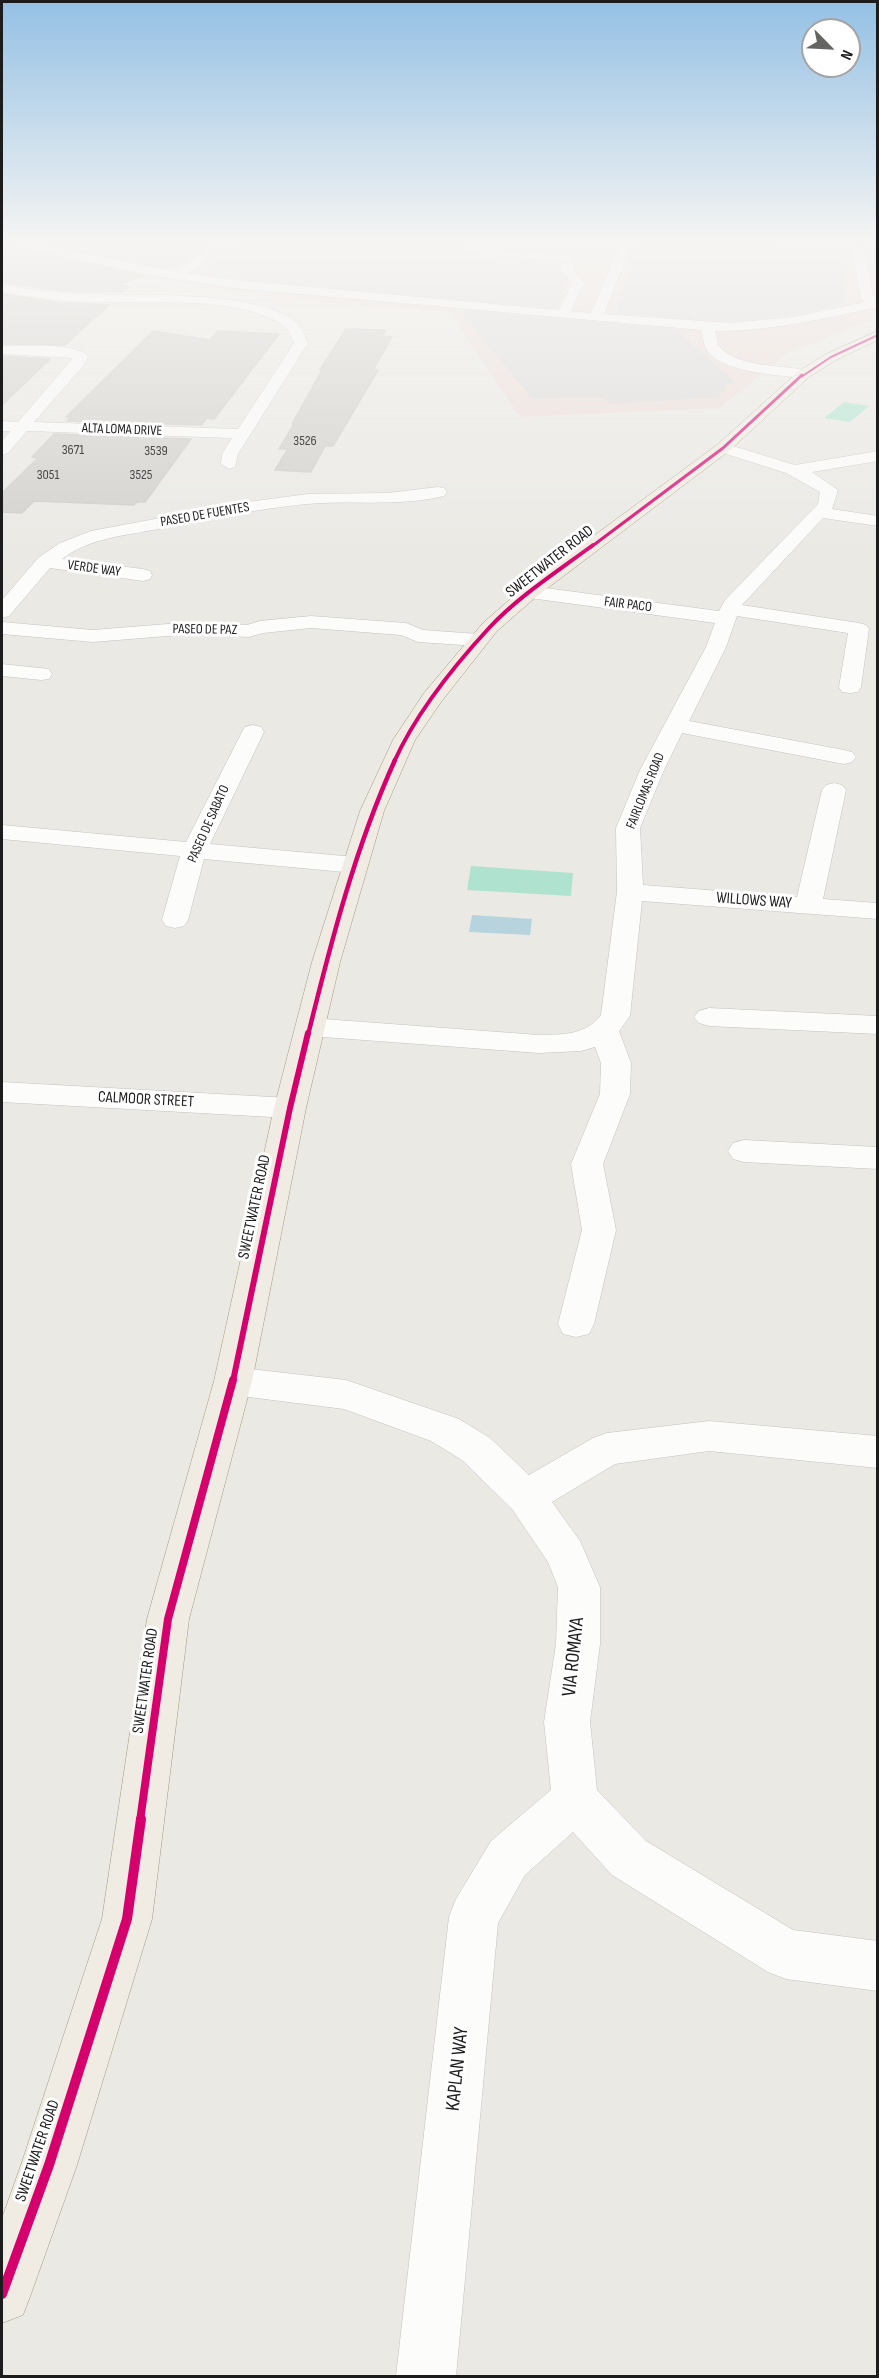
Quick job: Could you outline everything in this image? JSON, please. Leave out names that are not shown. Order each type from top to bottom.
[{"type":"main road","name":"SWEETWATER ROAD","points":[[2,2294],[49,2165],[126,1919],[168,1619],[232,1381],[290,1108],[326,962],[372,811],[404,740],[432,698],[478,640],[530,592],[723,448],[809,370],[841,354]]},
{"type":"street","points":[[2,450],[79,362],[81,356],[75,354]]},
{"type":"street","points":[[229,464],[230,454],[295,354]]},
{"type":"street","points":[[721,354],[760,367],[809,370]]},
{"type":"street","points":[[742,354],[809,370]]},
{"type":"street","name":"ALTA LOMA DRIVE","points":[[2,426],[242,435]]},
{"type":"street","name":"FAIRLOMAS ROAD","points":[[604,1031],[615,1016],[630,892],[628,828],[652,770],[716,647],[732,604],[826,505],[829,490],[793,470],[723,448]]},
{"type":"street","points":[[793,470],[878,456]]},
{"type":"street","name":"PASEO DE FUENTES","points":[[2,612],[45,562],[66,547],[97,535],[240,508],[320,508],[438,492]]},
{"type":"street","points":[[819,512],[878,521]]},
{"type":"street","points":[[195,516],[212,530]]},
{"type":"street","name":"VERDE WAY","points":[[45,562],[143,575]]},
{"type":"street","name":"FAIR PACO","points":[[530,592],[860,629],[850,687]]},
{"type":"street","name":"PASEO DE PAZ","points":[[2,628],[93,636],[192,628],[249,631],[262,634],[305,633],[400,642],[418,636],[478,640]]},
{"type":"street","points":[[2,670],[41,674]]},
{"type":"street","points":[[675,725],[844,757]]},
{"type":"street","name":"PASEO DE SABATO","points":[[175,921],[194,850],[253,732]]},
{"type":"street","points":[[808,905],[834,790]]},
{"type":"street","points":[[2,831],[355,865]]},
{"type":"street","name":"WILLOWS WAY","points":[[630,892],[878,911]]},
{"type":"street","points":[[709,1017],[878,1025]]},
{"type":"street","points":[[310,1027],[539,1044],[581,1042],[604,1031],[616,1063],[615,1094],[587,1164],[599,1230],[576,1324]]},
{"type":"street","name":"CALMOOR STREET","points":[[2,1092],[290,1108]]},
{"type":"street","points":[[744,1151],[878,1158]]},
{"type":"street","name":"VIA ROMAYA","points":[[232,1381],[346,1395],[445,1430],[476,1449],[526,1497],[565,1553],[579,1587],[578,1644],[567,1722],[575,1800]]},
{"type":"street","points":[[526,1497],[608,1449],[709,1436],[878,1452]]},
{"type":"street","points":[[575,1800],[629,1858],[786,1954],[878,1966]]},
{"type":"street","name":"KAPLAN WAY","points":[[426,2376],[474,1917],[508,1858],[575,1800]]},
{"type":"shaded area","points":[[477,354],[786,354],[720,408],[520,417]]},
{"type":"shaded area","points":[[495,354],[703,354],[736,383],[726,384],[726,390],[718,393],[722,397],[609,404],[605,398],[532,399]]},
{"type":"green space","points":[[844,402],[869,406],[850,422],[824,418]]},
{"type":"green space","points":[[471,866],[573,873],[571,896],[467,890]]},
{"type":"water","points":[[472,915],[532,919],[530,935],[469,932]]},
{"type":"building","points":[[130,354],[264,354],[214,419],[207,418],[201,425],[67,421],[71,417],[66,417]]},
{"type":"building","points":[[330,354],[382,354],[373,370],[378,370],[333,446],[325,446],[311,472],[275,470],[288,449],[279,449],[322,370],[320,370]]},
{"type":"building","points":[[2,356],[50,359],[2,405]]},
{"type":"building","points":[[54,434],[191,439],[145,502],[137,502],[134,505],[34,501],[22,513],[2,512],[2,493],[38,458],[32,457]]},
{"type":"cycle path","points":[[2,2294],[49,2165],[127,1919],[168,1619],[233,1381],[290,1108],[326,962],[372,811],[404,740],[432,698],[490,627],[530,592],[723,448],[804,374],[837,354]]}]
